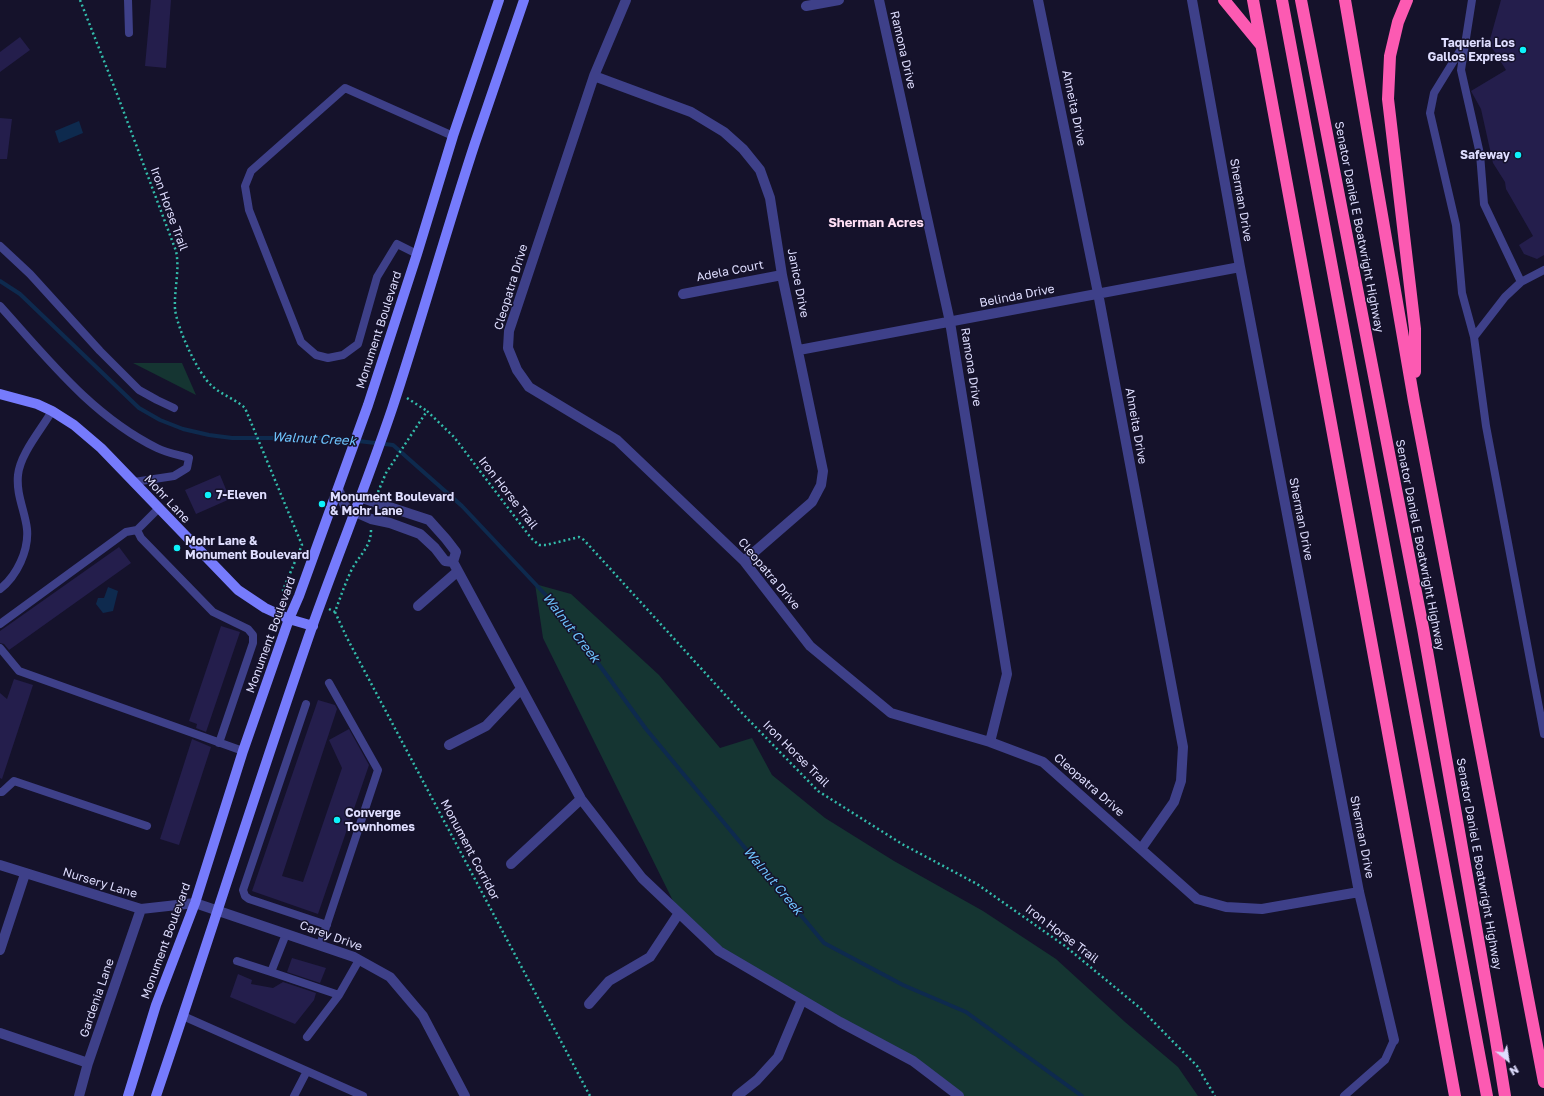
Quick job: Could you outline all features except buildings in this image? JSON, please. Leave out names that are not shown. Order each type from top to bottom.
[{"type":"highway","points":[[1224,0],[1262,45]]},
{"type":"highway","points":[[1253,0],[1455,1096]]},
{"type":"highway","points":[[1282,0],[1487,1096]]},
{"type":"highway","name":"Senator Daniel E Boatwright Highway","points":[[1301,0],[1423,628],[1505,1096]]},
{"type":"highway","points":[[1345,0],[1414,401],[1544,1082]]},
{"type":"highway","points":[[1407,0],[1398,22],[1390,56],[1388,99],[1415,329],[1414,401]]},
{"type":"main road","name":"Monument Boulevard","points":[[128,1096],[156,1005],[195,903],[243,752],[289,619],[299,596],[368,406],[453,136],[500,0]]},
{"type":"main road","points":[[156,1096],[313,626],[398,392],[474,144],[524,0]]},
{"type":"main road","name":"Mohr Lane","points":[[0,394],[20,398],[52,411],[74,425],[101,448],[158,509],[238,590],[265,608],[289,619],[313,626]]},
{"type":"street","name":"Cleopatra Drive","points":[[626,0],[594,76],[509,331],[508,348],[517,370],[529,387],[617,440],[744,561],[810,646],[891,713],[990,742],[1043,762],[1197,899],[1226,907],[1262,909],[1359,892]]},
{"type":"street","points":[[806,6],[839,0]]},
{"type":"street","name":"Ramona Drive","points":[[879,0],[950,322],[1007,674],[990,742]]},
{"type":"street","name":"Ahneita Drive","points":[[1038,0],[1098,293],[1182,747],[1181,781],[1174,802],[1141,848]]},
{"type":"street","name":"Sherman Drive","points":[[1192,0],[1240,267],[1359,892],[1394,1040]]},
{"type":"street","name":"Janice Drive","points":[[594,76],[691,112],[724,132],[743,149],[760,170],[770,198],[782,275],[799,350],[823,470],[821,485],[812,502],[744,561]]},
{"type":"street","name":"Belinda Drive","points":[[799,350],[1240,267]]},
{"type":"street","name":"Adela Court","points":[[683,294],[782,275]]},
{"type":"street","points":[[338,490],[346,508],[371,519],[420,534],[435,548],[445,561],[453,562]]},
{"type":"street","points":[[359,497],[429,520],[456,552],[453,562],[458,572],[581,800],[642,878],[719,952],[913,1061],[959,1096]]},
{"type":"street","points":[[418,606],[458,572]]},
{"type":"street","points":[[449,744],[486,726],[521,689]]},
{"type":"street","points":[[511,864],[581,800]]},
{"type":"street","name":"Nursery Lane","points":[[0,865],[24,874],[141,909],[195,903]]},
{"type":"street","points":[[0,950],[24,874]]},
{"type":"street","name":"Carey Drive","points":[[195,903],[320,945],[359,960],[390,977],[423,1016],[465,1096]]},
{"type":"street","name":"Gardenia Lane","points":[[79,1096],[88,1063],[141,909]]},
{"type":"street","points":[[589,1004],[609,981],[650,957],[679,913]]},
{"type":"street","points":[[737,1096],[757,1080],[778,1057],[802,1000]]},
{"type":"street","points":[[0,1033],[88,1063]]},
{"type":"lane","points":[[128,0],[129,33]]},
{"type":"lane","points":[[1472,0],[1461,70],[1480,154],[1484,204],[1521,282]]},
{"type":"lane","points":[[1466,41],[1434,93],[1430,113],[1456,226],[1462,293],[1474,337],[1486,426],[1544,734]]},
{"type":"lane","points":[[417,254],[397,244],[377,277],[358,344],[342,355],[328,358],[316,355],[301,342],[249,210],[246,186],[251,172],[345,88],[453,136]]},
{"type":"lane","points":[[0,246],[30,274],[100,351],[139,390],[174,408]]},
{"type":"lane","points":[[1474,337],[1505,297],[1521,282],[1544,270]]},
{"type":"lane","points":[[0,306],[65,378],[102,412],[127,431],[158,449],[189,458],[187,468],[174,476],[134,482]]},
{"type":"lane","points":[[0,588],[5,585],[21,561],[25,547],[27,530],[18,491],[18,475],[23,457],[52,411]]},
{"type":"lane","points":[[0,624],[126,532],[137,530],[158,509]]},
{"type":"lane","points":[[137,530],[141,538],[213,612],[248,629],[253,635],[253,643],[219,743]]},
{"type":"lane","points":[[0,648],[19,672],[243,752]]},
{"type":"lane","points":[[320,945],[378,770],[329,683]]},
{"type":"lane","points":[[306,704],[243,890],[245,896],[249,899],[327,924]]},
{"type":"lane","points":[[0,792],[2,792],[14,781],[147,826]]},
{"type":"lane","points":[[271,972],[286,934]]},
{"type":"lane","points":[[307,1036],[340,995],[359,960]]},
{"type":"lane","points":[[237,962],[340,995]]},
{"type":"lane","points":[[183,1016],[364,1096]]},
{"type":"lane","points":[[1344,1096],[1386,1060],[1394,1040]]},
{"type":"lane","points":[[294,1096],[307,1071]]},
{"type":"path","name":"Iron Horse Trail","points":[[80,0],[176,251],[178,267],[176,309],[181,330],[196,365],[203,376],[218,392],[238,402],[245,408],[302,545],[283,590],[299,596]]},
{"type":"path","name":"Iron Horse Trail","points":[[398,392],[427,411],[454,437],[531,538],[539,544],[546,545],[579,537],[584,540],[739,710],[818,791],[902,844],[977,884],[1065,946],[1140,1008],[1196,1066],[1215,1096]]},
{"type":"path","points":[[374,501],[386,472],[427,411]]},
{"type":"path","points":[[321,605],[335,612],[351,570],[367,549],[371,538],[371,519]]},
{"type":"path","name":"Monument Corridor","points":[[335,612],[347,638],[590,1096]]},
{"type":"green space","points":[[133,363],[182,363],[196,395]]},
{"type":"green space","points":[[535,584],[571,594],[659,675],[720,748],[752,738],[772,775],[825,818],[894,861],[983,911],[1056,959],[1125,1022],[1178,1067],[1198,1096],[959,1096],[913,1061],[719,951],[679,913],[543,638]]},
{"type":"water","points":[[79,121],[83,133],[59,143],[55,131]]},
{"type":"water","points":[[108,587],[118,591],[113,611],[103,613],[96,604],[98,598],[104,598]]},
{"type":"waterway","name":"Walnut Creek","points":[[0,281],[20,294],[139,408],[160,420],[183,429],[209,435],[232,438],[332,438],[393,445],[462,506],[557,607],[646,729],[824,943],[903,985],[966,1012],[1082,1096]]},
{"type":"place","name":"Taqueria Los Gallos Express","points":[[1523,50]]},
{"type":"place","name":"Safeway","points":[[1518,155]]},
{"type":"place","name":"7-Eleven","points":[[208,495]]},
{"type":"place","name":"Monument Boulevard & Mohr Lane","points":[[322,504]]},
{"type":"place","name":"Mohr Lane & Monument Boulevard","points":[[177,548]]},
{"type":"place","name":"Converge Townhomes","points":[[337,820]]},
{"type":"district","name":"Sherman Acres","points":[[876,223]]}]
